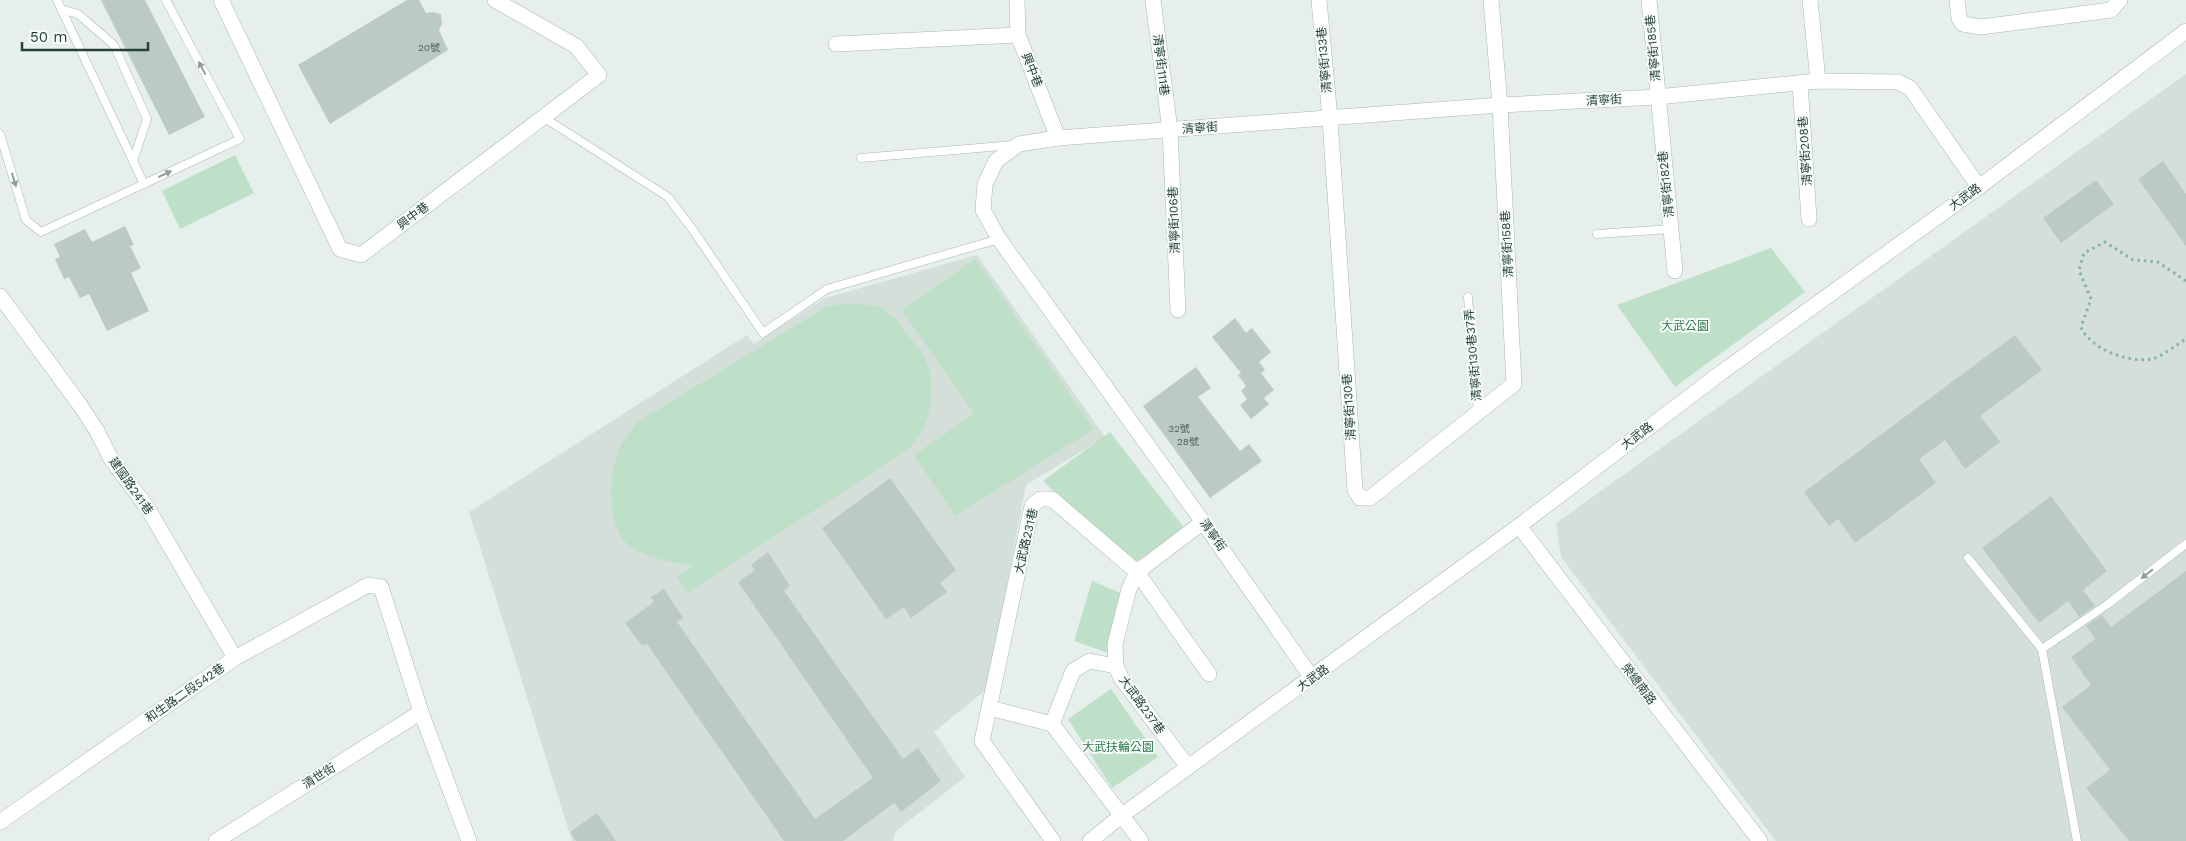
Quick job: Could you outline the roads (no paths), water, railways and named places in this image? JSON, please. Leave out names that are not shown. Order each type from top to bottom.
[{"type":"street","name":"興中巷","points":[[220,0],[340,249],[361,255],[599,75],[576,46],[495,0]]},
{"type":"street","name":"興中巷","points":[[1017,0],[1018,35],[1058,138]]},
{"type":"street","name":"清寧街111巷","points":[[1153,0],[1170,130]]},
{"type":"street","name":"清寧街133巷","points":[[1319,0],[1330,119]]},
{"type":"street","name":"清寧街158巷","points":[[1491,0],[1500,105],[1514,384]]},
{"type":"street","name":"清寧街185巷","points":[[1648,0],[1657,97]]},
{"type":"street","points":[[1810,0],[1818,81]]},
{"type":"street","points":[[1957,0],[1959,18],[1963,24],[1970,27],[2111,10],[2120,0]]},
{"type":"street","name":"大武路","points":[[1090,841],[1121,816],[1519,526],[1722,372],[1979,187],[2186,32]]},
{"type":"street","points":[[836,44],[1018,35]]},
{"type":"street","name":"清寧街","points":[[1312,678],[1203,522],[999,239],[983,210],[985,184],[996,160],[1018,144],[1058,138],[1500,105],[1657,97],[1818,81],[1898,82],[1910,88],[1979,187]]},
{"type":"street","name":"清寧街208巷","points":[[1800,83],[1809,218]]},
{"type":"street","name":"清寧街182巷","points":[[1657,97],[1675,271]]},
{"type":"street","name":"清寧街130巷","points":[[1330,119],[1355,490],[1360,498],[1370,498],[1378,494],[1514,384]]},
{"type":"street","name":"清寧街106巷","points":[[1170,130],[1178,310]]},
{"type":"street","name":"建國路241巷","points":[[0,296],[93,424],[110,459],[147,507],[235,658]]},
{"type":"street","name":"大武路231巷","points":[[1053,841],[982,741],[1032,506],[1040,498],[1052,498],[1137,572],[1209,674]]},
{"type":"street","points":[[1137,572],[1203,522]]},
{"type":"street","name":"榮總南路","points":[[1519,526],[1760,841]]},
{"type":"street","name":"大武路237巷","points":[[1137,572],[1129,589],[1115,644],[1116,666],[1121,678],[1188,767]]},
{"type":"street","name":"和生路二段542巷","points":[[2,815],[235,658],[368,585],[381,587],[421,712]]},
{"type":"street","points":[[1052,724],[1073,671],[1090,661],[1116,666]]},
{"type":"street","points":[[990,708],[1052,724],[1141,841]]},
{"type":"street","points":[[421,712],[469,841]]},
{"type":"street","name":"清世街","points":[[216,841],[421,712]]},
{"type":"lane","points":[[57,0],[144,184]]},
{"type":"lane","points":[[0,134],[26,220],[41,232],[240,139],[166,0]]},
{"type":"lane","points":[[61,9],[78,14],[114,44],[147,119],[133,161]]},
{"type":"lane","points":[[542,117],[668,197],[763,332],[827,289],[999,239]]},
{"type":"lane","points":[[861,158],[1018,144]]},
{"type":"lane","points":[[1597,234],[1670,230]]},
{"type":"lane","name":"清寧街130巷37弄","points":[[1468,297],[1478,413]]},
{"type":"lane","points":[[2042,649],[2108,604],[2186,544]]},
{"type":"lane","points":[[1968,558],[2042,649],[2077,841]]},
{"type":"park label","name":"大武公園","points":[[1685,326]]},
{"type":"park label","name":"大武扶輪公園","points":[[1118,747]]}]
